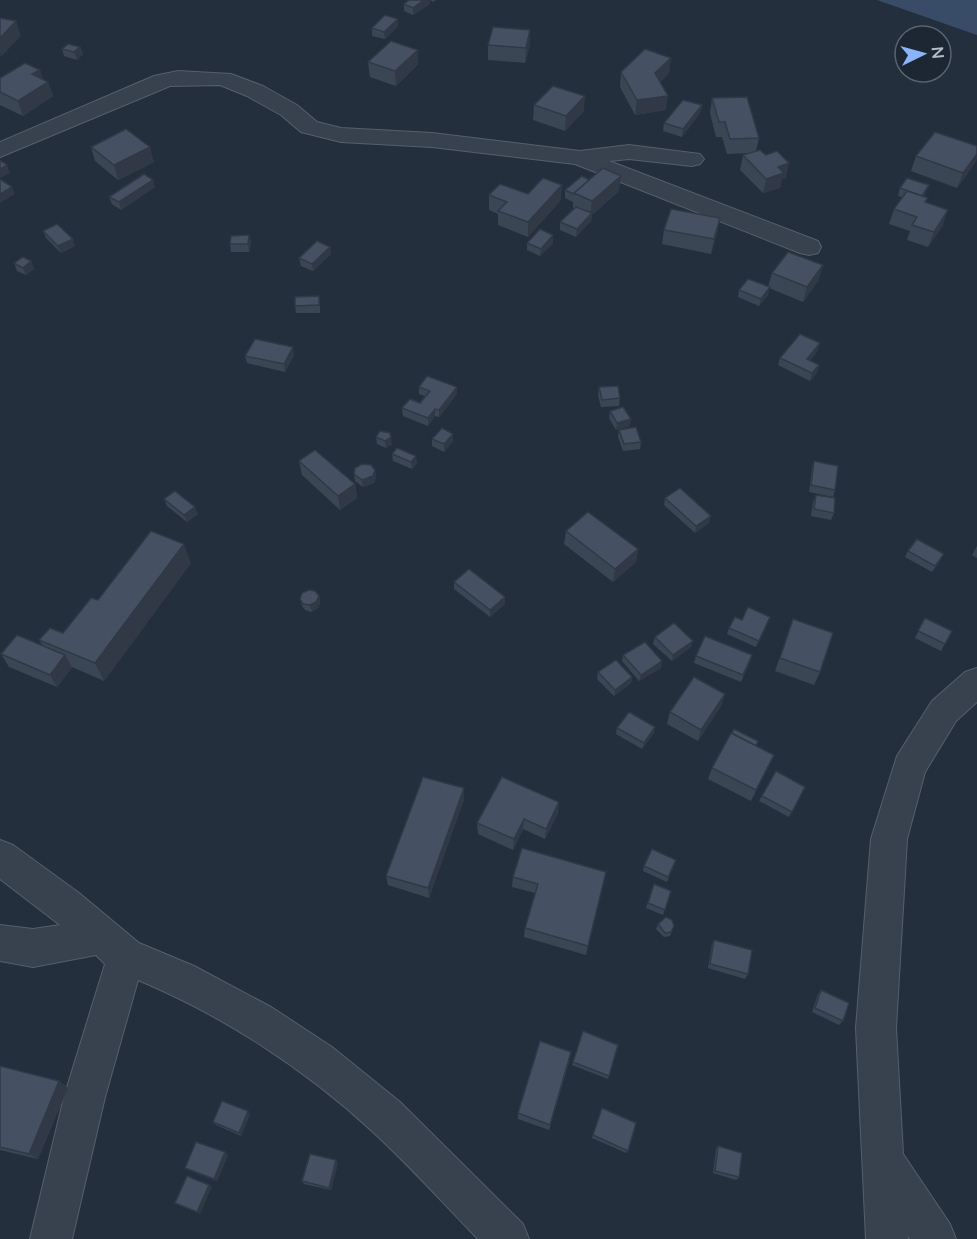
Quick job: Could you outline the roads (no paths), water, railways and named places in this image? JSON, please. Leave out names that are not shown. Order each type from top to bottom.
[{"type":"street","points":[[0,150],[162,81],[178,77],[203,77],[234,82],[288,110],[309,127],[341,135],[432,140],[579,158],[629,152],[692,159]]},
{"type":"street","points":[[579,158],[809,248]]},
{"type":"street","points":[[887,1239],[876,1028],[889,839],[909,767],[944,711],[977,682]]},
{"type":"street","points":[[0,857],[114,947],[181,979],[257,1021],[318,1061],[386,1116],[508,1239]]},
{"type":"street","points":[[0,943],[33,948],[114,947]]},
{"type":"street","points":[[51,1239],[66,1164],[106,1019],[114,947]]},
{"type":"street","points":[[884,1161],[935,1239]]},
{"type":"water","points":[[877,0],[977,0],[977,35],[953,27],[953,24],[946,24]]}]
